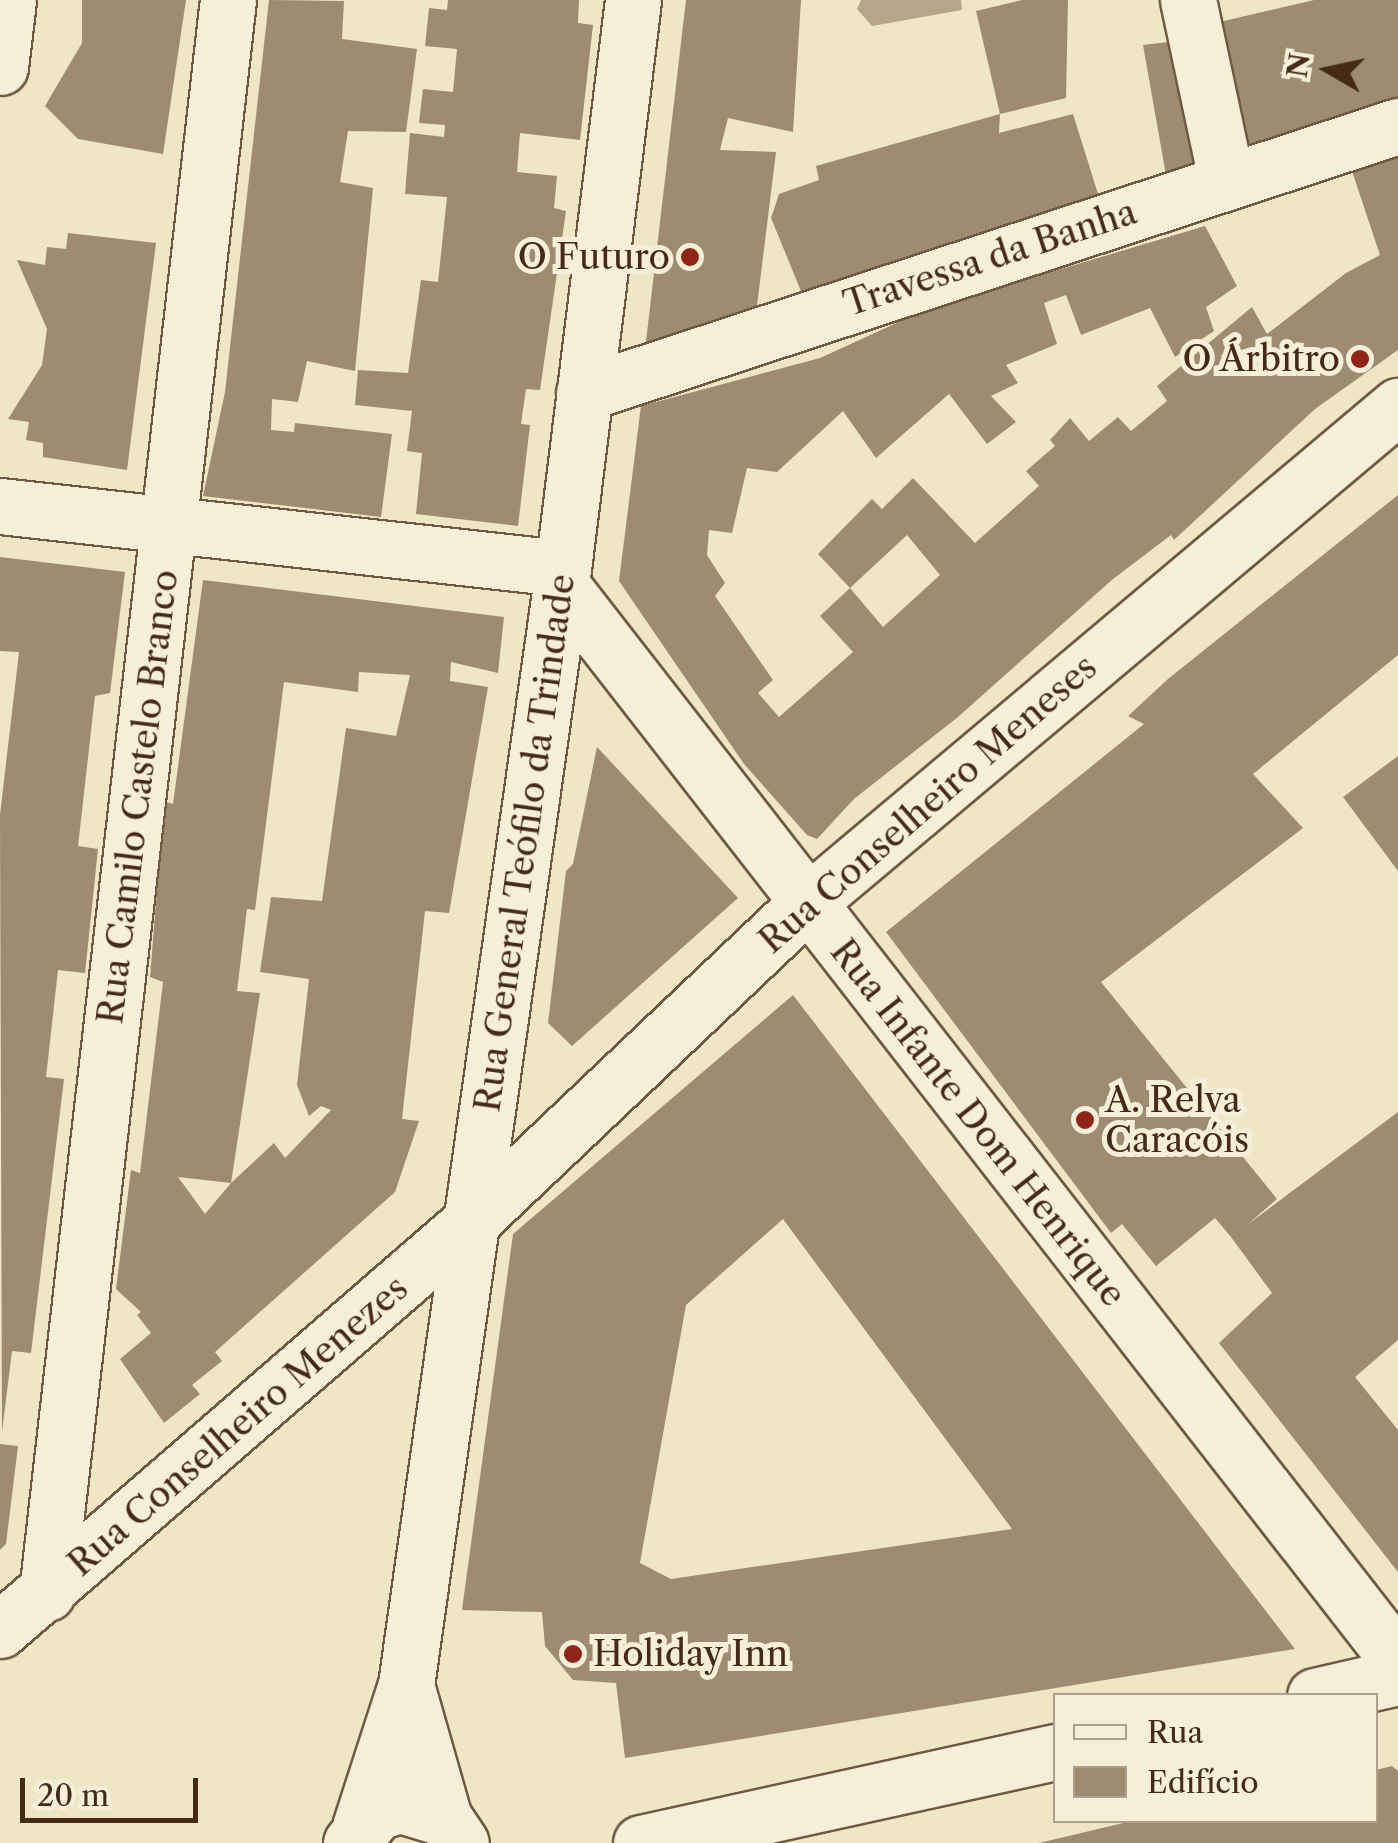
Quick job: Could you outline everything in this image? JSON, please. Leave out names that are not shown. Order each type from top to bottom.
[{"type":"street","points":[[0,68],[8,0]]},
{"type":"street","name":"Rua Camilo Castelo Branco","points":[[47,1594],[228,0]]},
{"type":"street","name":"Rua General Teófilo da Trindade","points":[[356,1835],[406,1685],[561,576],[633,0]]},
{"type":"street","points":[[1188,0],[1226,179]]},
{"type":"street","name":"Travessa da Banha","points":[[584,394],[1226,179],[1398,126]]},
{"type":"street","name":"Rua Conselheiro Meneses","points":[[474,1219],[806,904],[1398,406]]},
{"type":"street","points":[[0,506],[169,520],[561,576]]},
{"type":"street","name":"Rua Infante Dom Henrique","points":[[561,576],[806,904],[1398,1660]]},
{"type":"street","name":"Rua Conselheiro Menezes","points":[[0,1630],[47,1594],[474,1219]]},
{"type":"street","points":[[1329,1693],[1398,1678]]},
{"type":"street","name":"Rua General Teófilo da Trindade","points":[[406,1685],[467,1835]]},
{"type":"street","points":[[641,1843],[1053,1753]]},
{"type":"street","points":[[356,1835],[377,1812],[400,1805],[467,1835]]},
{"type":"shaded area","points":[[861,0],[961,0],[962,10],[872,26],[857,9]]},
{"type":"building","points":[[82,0],[186,0],[163,154],[78,139],[45,106],[82,43]]},
{"type":"building","points":[[269,0],[344,1],[342,39],[417,49],[406,132],[348,131],[340,182],[373,188],[355,371],[307,361],[298,402],[272,399],[271,430],[294,432],[295,423],[392,434],[381,517],[203,496],[225,392]]},
{"type":"building","points":[[448,0],[579,0],[578,23],[593,25],[580,140],[520,133],[517,172],[557,176],[554,208],[566,211],[540,390],[526,389],[521,424],[530,425],[518,526],[416,514],[422,453],[407,451],[412,411],[355,405],[358,370],[408,373],[421,280],[438,282],[447,197],[405,194],[410,133],[444,137],[445,125],[419,123],[423,89],[453,92],[457,49],[425,46],[429,8],[447,10]]},
{"type":"building","points":[[686,0],[801,0],[793,132],[728,118],[720,150],[776,152],[756,314],[645,350]]},
{"type":"building","points":[[1022,0],[1068,0],[1066,98],[1000,114],[976,11]]},
{"type":"building","points":[[1314,0],[1398,0],[1398,98],[1228,153],[1211,24]]},
{"type":"building","points":[[1193,39],[1216,158],[1166,175],[1143,45]]},
{"type":"building","points":[[1000,114],[999,133],[1073,114],[1099,197],[803,296],[771,218],[779,194],[819,180],[816,166]]},
{"type":"building","points":[[1398,155],[1398,350],[1315,409],[1174,540],[1171,535],[1113,579],[958,717],[854,799],[817,839],[807,835],[744,764],[619,581],[641,406],[820,358],[927,309],[1205,226],[1237,286],[1206,307],[1214,331],[1175,357],[1150,308],[1081,335],[1066,295],[1044,303],[1057,344],[1006,365],[1018,383],[991,396],[1016,422],[987,444],[949,394],[876,458],[843,411],[777,472],[747,468],[732,533],[709,530],[707,555],[725,583],[715,596],[773,680],[758,693],[779,717],[853,652],[820,616],[850,588],[818,554],[872,499],[882,509],[913,478],[975,543],[1039,486],[1026,471],[1055,446],[1050,440],[1070,418],[1089,441],[1118,417],[1131,431],[1167,401],[1157,386],[1252,307],[1267,334],[1346,273],[1380,255],[1352,171]],"holes":[[[907,535],[940,575],[883,627],[850,588]]]},
{"type":"building","points":[[68,233],[156,243],[127,470],[43,457],[43,443],[26,440],[29,422],[8,419],[42,365],[47,329],[17,260],[45,265],[47,247],[66,249]]},
{"type":"building","points":[[1398,495],[1398,655],[1253,774],[1303,828],[1101,982],[1277,1199],[1247,1225],[1398,1112],[1398,1340],[1355,1377],[1398,1430],[1398,1572],[1219,1343],[1272,1293],[1231,1237],[1215,1218],[1156,1266],[1122,1224],[1111,1233],[886,932],[1144,724],[1128,716],[1168,679]]},
{"type":"building","points":[[0,557],[125,572],[110,693],[95,696],[78,846],[98,849],[85,973],[58,970],[46,1077],[64,1079],[31,1353],[12,1351],[2,1432],[0,815],[19,652],[0,651]]},
{"type":"building","points":[[203,580],[504,617],[498,673],[451,662],[450,681],[488,687],[449,913],[425,911],[402,1119],[419,1121],[395,1192],[215,1352],[222,1361],[192,1385],[200,1394],[164,1423],[120,1359],[151,1333],[137,1315],[141,1312],[116,1289],[131,1170],[140,1173],[163,982],[150,977],[164,801],[173,804]],"holes":[[[359,672],[410,675],[396,736],[346,728],[322,901],[271,897],[260,972],[309,979],[297,1085],[309,1116],[321,1106],[331,1110],[285,1158],[274,1143],[231,1183],[260,993],[237,991],[247,909],[255,910],[284,682],[358,692]],[[178,1177],[231,1183],[205,1214]]]},
{"type":"building","points":[[597,747],[738,898],[572,1046],[548,1023],[566,871],[573,864]]},
{"type":"building","points":[[1398,756],[1398,871],[1343,797]]},
{"type":"building","points":[[793,995],[1295,1649],[625,1758],[616,1683],[573,1680],[545,1646],[542,1612],[462,1610],[513,1234]],"holes":[[[783,1219],[1012,1529],[671,1579],[640,1563],[686,1305]]]},
{"type":"building","points":[[0,1444],[18,1446],[6,1544],[0,1550]]},
{"type":"building","points":[[1392,1766],[1398,1771],[1398,1843],[1039,1843],[1123,1823],[1378,1823],[1378,1770]]},
{"type":"place","name":"O Futuro","points":[[690,257]]},
{"type":"place","name":"O Árbitro","points":[[1360,359]]},
{"type":"place","name":"A. Relva Caracóis","points":[[1085,1120]]},
{"type":"place","name":"Holiday Inn","points":[[573,1654]]}]
